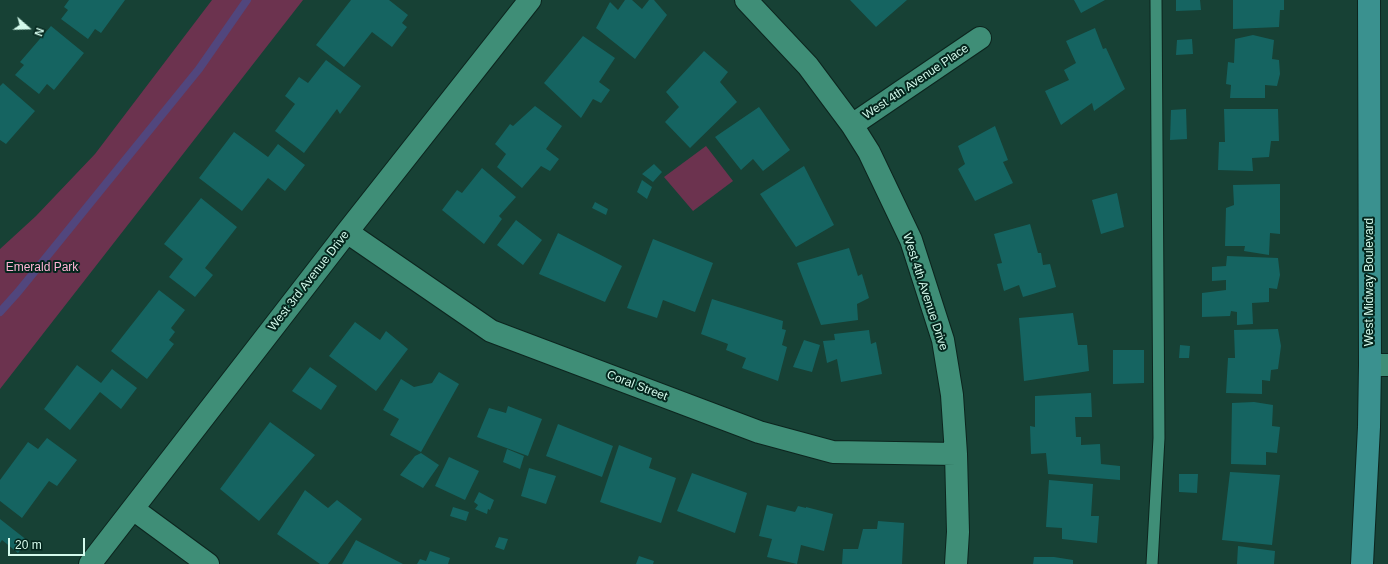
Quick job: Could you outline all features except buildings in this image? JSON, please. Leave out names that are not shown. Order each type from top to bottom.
[{"type":"main road","name":"West Midway Boulevard","points":[[1362,564],[1369,427],[1379,365],[1369,0]]},
{"type":"street","name":"West 3rd Avenue Drive","points":[[90,564],[347,232],[530,0]]},
{"type":"street","name":"West 4th Avenue Drive","points":[[746,0],[808,66],[852,125],[869,152],[911,240],[943,340],[952,395],[956,454],[958,532],[956,564]]},
{"type":"street","name":"West 4th Avenue Place","points":[[852,125],[980,38]]},
{"type":"street","name":"Coral Street","points":[[347,232],[491,331],[752,429],[833,452],[956,454]]},
{"type":"street","points":[[132,509],[208,564]]},
{"type":"lane","points":[[1152,564],[1159,438],[1156,0]]},
{"type":"green space","name":"Emerald Park","points":[[212,0],[303,0],[0,389],[0,249],[36,216],[95,154]]},
{"type":"green space","points":[[706,146],[733,181],[693,211],[664,177]]},
{"type":"waterway","points":[[0,312],[18,292],[199,69],[247,0]]}]
